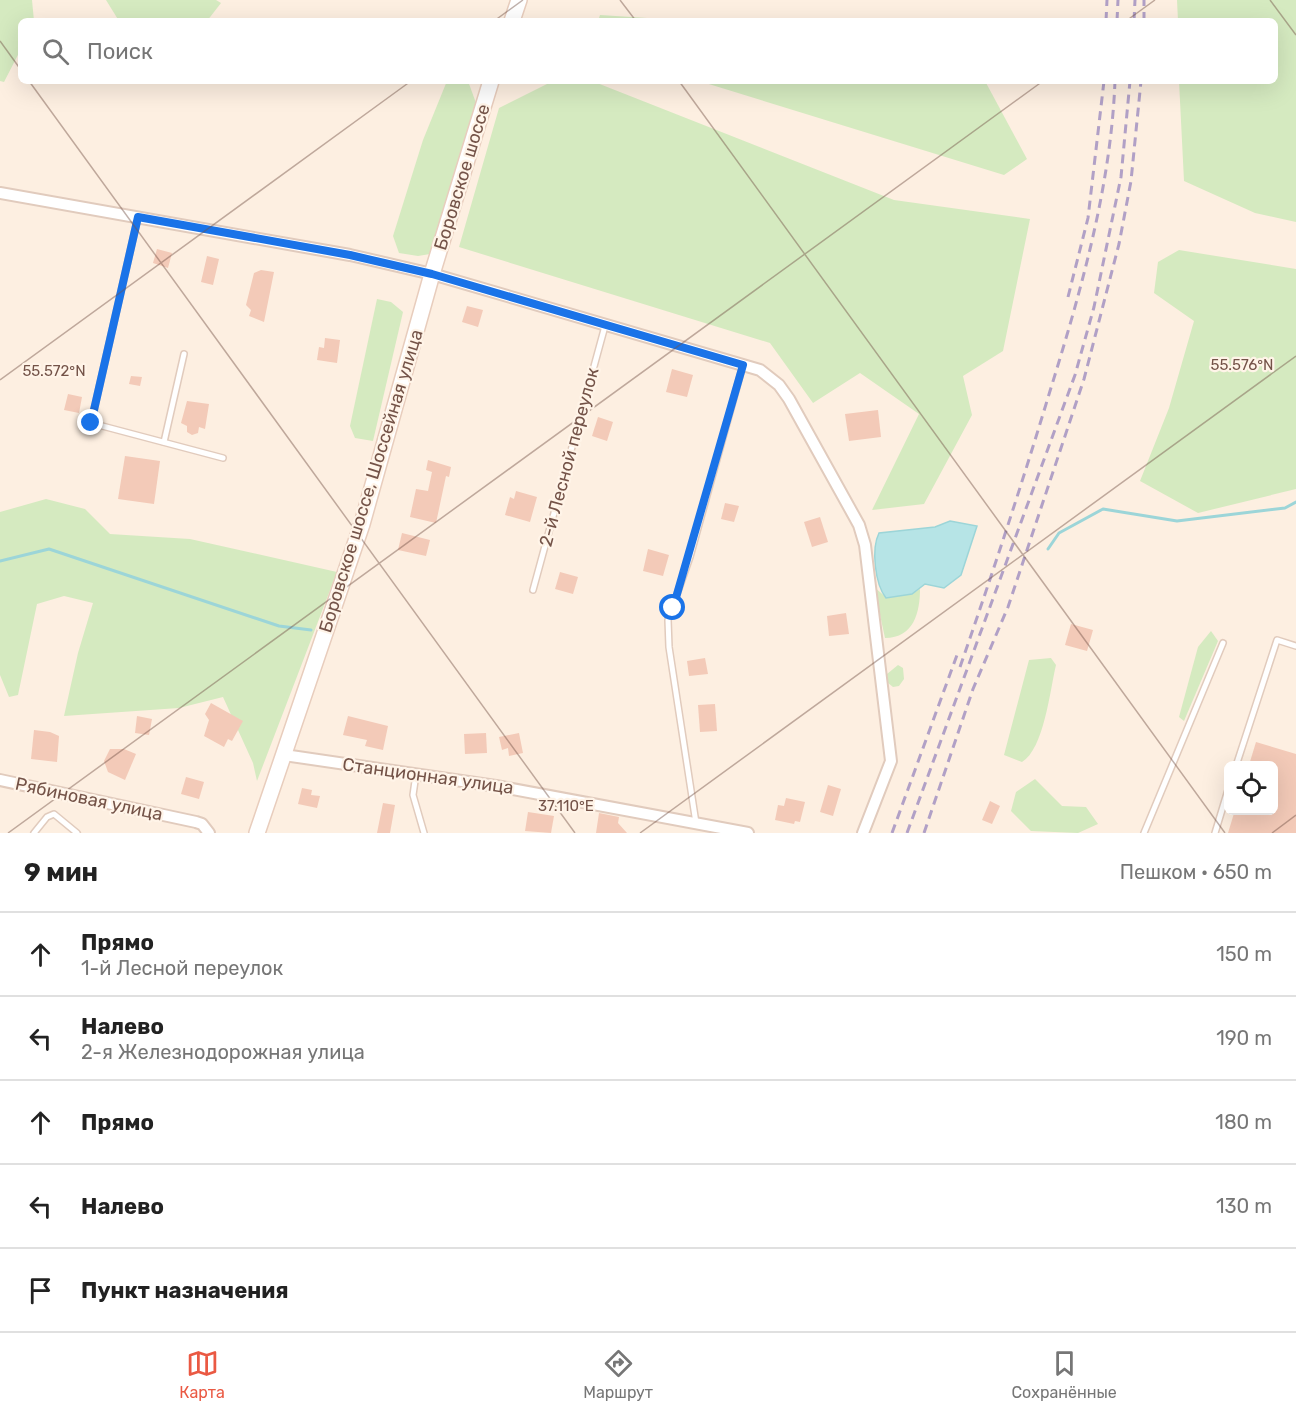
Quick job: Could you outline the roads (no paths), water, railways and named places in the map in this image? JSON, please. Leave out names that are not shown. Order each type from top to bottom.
[{"type":"main road","points":[[513,18],[519,0]]},
{"type":"main road","name":"Боровское шоссе","points":[[432,274],[490,84]]},
{"type":"main road","name":"Боровское шоссе, Шоссейная улица","points":[[284,755],[362,524],[432,274]]},
{"type":"main road","points":[[257,833],[284,755]]},
{"type":"street","points":[[3,196],[138,217],[350,255],[432,274],[760,370],[784,393],[859,525],[865,545],[891,761],[863,833]]},
{"type":"street","name":"Станционная улица","points":[[284,755],[496,786],[748,833]]},
{"type":"street","name":"Рябиновая улица","points":[[0,780],[196,822],[202,824],[209,833]]},
{"type":"lane","points":[[138,217],[91,423],[223,458]]},
{"type":"lane","name":"2-й Лесной переулок","points":[[533,590],[605,324]]},
{"type":"lane","points":[[164,442],[184,354]]},
{"type":"lane","points":[[696,823],[668,634],[668,620],[681,585],[743,365]]},
{"type":"lane","points":[[1237,761],[1276,640],[1296,646]]},
{"type":"lane","points":[[1144,833],[1223,643]]},
{"type":"lane","points":[[416,774],[413,795],[424,833]]},
{"type":"lane","points":[[1215,833],[1224,803]]},
{"type":"lane","points":[[33,833],[47,817],[54,814],[77,833]]},
{"type":"water","points":[[950,521],[977,526],[961,575],[944,588],[925,584],[912,594],[886,598],[879,584],[875,566],[875,548],[879,533],[935,527]]},
{"type":"waterway","points":[[1048,549],[1059,533],[1103,509],[1177,521],[1285,508],[1296,502]]},
{"type":"waterway","points":[[0,561],[49,549],[279,626],[311,630]]},
{"type":"railway","points":[[1106,18],[1107,0]]},
{"type":"railway","points":[[1117,18],[1118,0]]},
{"type":"railway","points":[[1134,18],[1135,0]]},
{"type":"railway","points":[[1144,0],[1144,18]]},
{"type":"railway","points":[[1068,297],[1088,218],[1104,84]]},
{"type":"railway","points":[[960,667],[1029,460],[1083,277],[1108,160],[1115,84]]},
{"type":"railway","points":[[907,833],[1075,375],[1094,307],[1121,177],[1130,84]]},
{"type":"railway","points":[[924,833],[973,689],[1008,607],[1084,379],[1119,244],[1131,181],[1141,84]]},
{"type":"railway","points":[[892,833],[957,655]]}]
